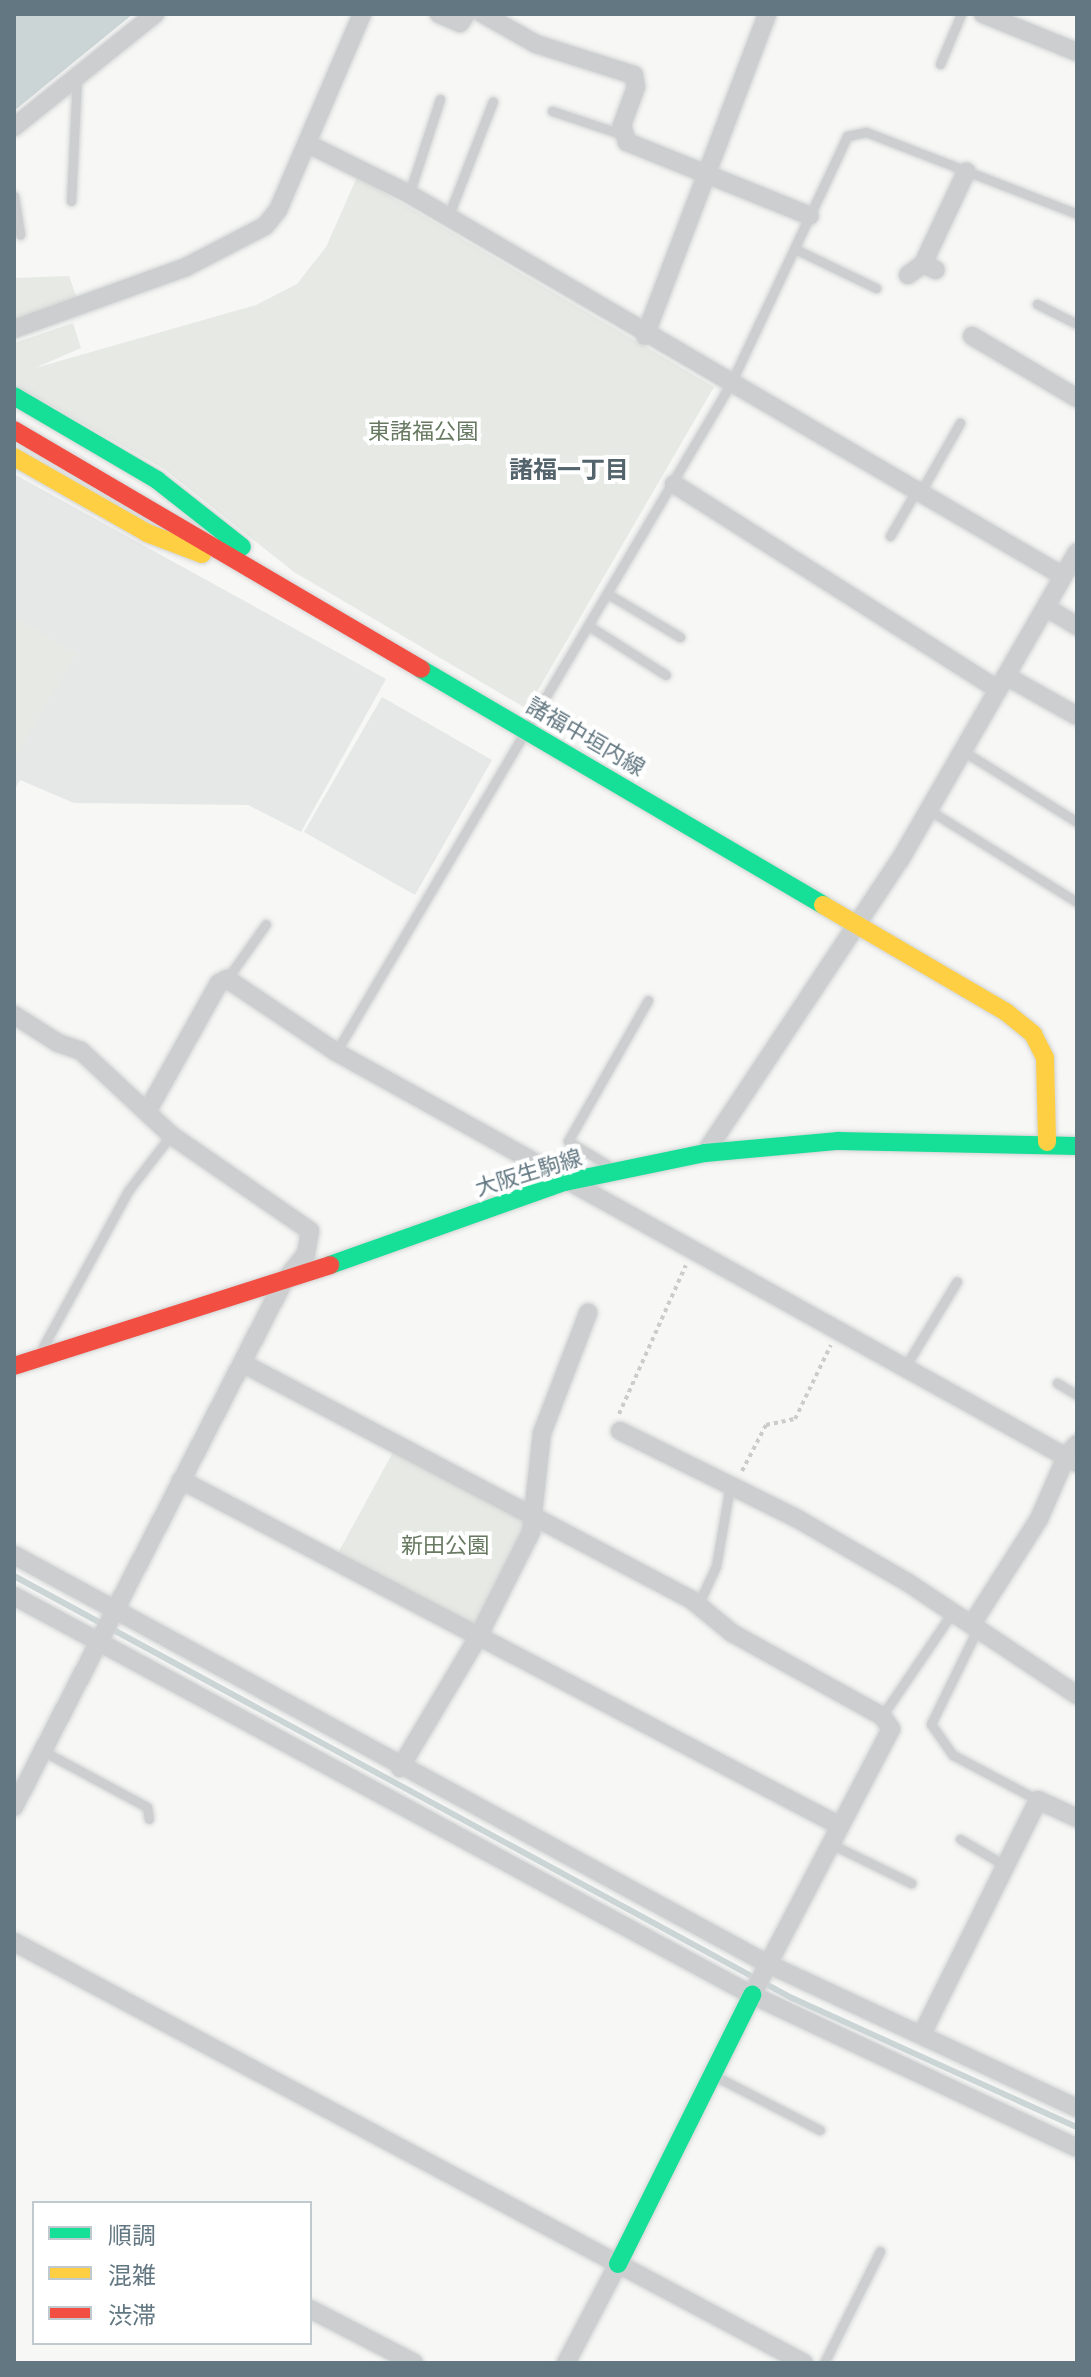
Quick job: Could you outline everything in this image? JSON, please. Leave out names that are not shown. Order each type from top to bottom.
[{"type":"street","points":[[14,127],[155,14]]},
{"type":"street","points":[[14,329],[186,267],[248,238],[278,210],[362,14]]},
{"type":"street","points":[[439,14],[460,23],[466,14]]},
{"type":"street","points":[[483,14],[536,44],[604,61],[634,75],[636,87],[621,134],[627,142],[810,216]]},
{"type":"street","points":[[645,336],[704,173],[767,14]]},
{"type":"street","points":[[983,14],[1015,21],[1077,52]]},
{"type":"street","points":[[308,144],[409,194],[645,336],[1063,576]]},
{"type":"street","points":[[922,270],[966,172]]},
{"type":"street","points":[[972,336],[1077,398]]},
{"type":"street","points":[[14,396],[157,480],[287,586]]},
{"type":"street","name":"諸福中垣内線","points":[[14,430],[287,586],[1006,1012],[1033,1034],[1045,1058],[1047,1142]]},
{"type":"street","points":[[14,457],[147,533],[287,586]]},
{"type":"street","points":[[674,484],[1002,683],[1077,716]]},
{"type":"street","points":[[705,1153],[929,810],[1077,552]]},
{"type":"street","points":[[1047,608],[1077,626]]},
{"type":"street","points":[[148,1110],[219,983],[227,979],[336,1052],[565,1182],[904,1368],[1073,1455],[1039,1519],[974,1627]]},
{"type":"street","points":[[14,1015],[58,1043],[81,1051],[148,1110],[171,1135],[310,1231],[306,1254],[284,1281],[14,1807]]},
{"type":"street","name":"大阪生駒線","points":[[14,1366],[284,1281],[565,1182],[705,1153],[838,1141],[1047,1142],[1077,1146]]},
{"type":"street","points":[[400,1768],[477,1639],[534,1517],[531,1503],[542,1433],[588,1313]]},
{"type":"street","points":[[242,1363],[698,1605],[732,1633],[882,1716],[891,1729],[566,2363]]},
{"type":"street","points":[[620,1431],[895,1575],[1077,1695]]},
{"type":"street","points":[[181,1480],[477,1639],[840,1826]]},
{"type":"street","points":[[14,1555],[105,1628],[1077,2148]]},
{"type":"street","points":[[14,1596],[105,1628],[400,1768],[760,1980],[922,2034],[1077,2108]]},
{"type":"street","points":[[922,2034],[1038,1800],[1077,1818]]},
{"type":"street","points":[[14,1942],[804,2363]]},
{"type":"street","points":[[312,2310],[414,2363]]},
{"type":"lane","points":[[940,64],[961,14]]},
{"type":"lane","points":[[71,201],[77,77]]},
{"type":"lane","points":[[409,194],[440,99]]},
{"type":"lane","points":[[448,218],[493,101]]},
{"type":"lane","points":[[552,111],[621,134]]},
{"type":"lane","points":[[336,1052],[731,383],[852,132],[876,135],[1077,214]]},
{"type":"lane","points":[[14,196],[20,235]]},
{"type":"lane","points":[[795,249],[876,288]]},
{"type":"lane","points":[[1037,304],[1077,324]]},
{"type":"lane","points":[[890,536],[960,423]]},
{"type":"lane","points":[[608,594],[680,637]]},
{"type":"lane","points":[[589,626],[666,675]]},
{"type":"lane","points":[[963,751],[1077,822]]},
{"type":"lane","points":[[929,810],[1077,902]]},
{"type":"lane","points":[[227,979],[266,924]]},
{"type":"lane","points":[[619,1172],[568,1141],[648,1000]]},
{"type":"lane","points":[[38,1357],[128,1191],[171,1135]]},
{"type":"lane","points":[[904,1368],[957,1281]]},
{"type":"lane","points":[[1057,1383],[1077,1395]]},
{"type":"lane","points":[[698,1605],[716,1566],[732,1487]]},
{"type":"lane","points":[[882,1716],[952,1613]]},
{"type":"lane","points":[[974,1627],[931,1724],[953,1755],[1038,1800]]},
{"type":"lane","points":[[43,1751],[147,1807],[149,1819]]},
{"type":"lane","points":[[960,1839],[1004,1865]]},
{"type":"lane","points":[[833,1845],[911,1883]]},
{"type":"lane","points":[[713,2075],[820,2130]]},
{"type":"lane","points":[[824,2363],[880,2251]]},
{"type":"path","points":[[620,1431],[616,1421],[693,1252]]},
{"type":"path","points":[[732,1487],[766,1425],[795,1419],[838,1332]]},
{"type":"shaded area","points":[[14,14],[133,14],[14,111]]},
{"type":"shaded area","points":[[14,474],[386,679],[301,832],[248,805],[74,803],[20,780],[14,791]]},
{"type":"shaded area","points":[[382,697],[492,760],[415,895],[304,832]]},
{"type":"green space","name":"東諸福公園","points":[[357,177],[714,387],[527,709],[294,572],[164,469],[14,385],[14,343],[73,323],[81,348],[35,368],[256,305],[297,284],[326,247]]},
{"type":"green space","points":[[69,276],[78,301],[14,323],[14,278]]},
{"type":"green space","points":[[14,617],[76,654],[14,759]]},
{"type":"green space","name":"新田公園","points":[[393,1452],[520,1515],[527,1529],[479,1622],[464,1624],[337,1555]]},
{"type":"waterway","points":[[14,1576],[792,1998],[1077,2127]]},
{"type":"traffic: fast","points":[[14,396],[157,480],[242,547]]},
{"type":"traffic: fast","points":[[421,669],[823,905]]},
{"type":"traffic: fast","points":[[330,1265],[565,1182],[705,1153],[838,1141],[1077,1146]]},
{"type":"traffic: fast","points":[[618,2264],[752,1995]]},
{"type":"traffic: slow","points":[[14,457],[147,533],[202,554]]},
{"type":"traffic: slow","points":[[823,905],[1006,1012],[1033,1034],[1045,1058],[1047,1142]]},
{"type":"traffic: jam","points":[[14,430],[421,669]]},
{"type":"traffic: jam","points":[[14,1366],[330,1265]]},
{"type":"district","name":"諸福一丁目","points":[[569,470]]}]
